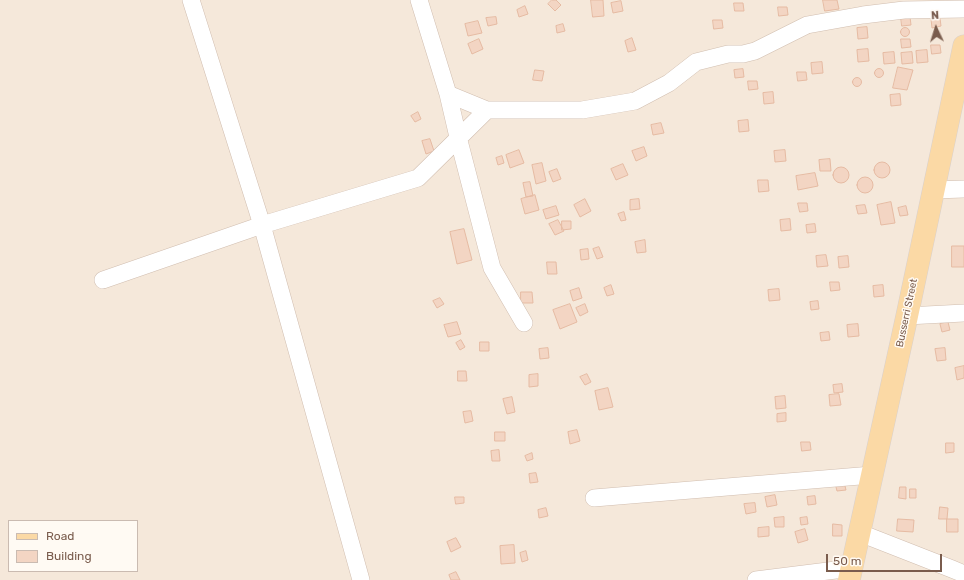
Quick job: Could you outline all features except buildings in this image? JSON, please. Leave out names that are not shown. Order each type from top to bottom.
[{"type":"main road","name":"Busserri Street","points":[[851,574],[961,72],[964,46]]},
{"type":"street","points":[[191,0],[262,226],[361,580]]},
{"type":"street","points":[[419,0],[448,94],[492,268],[524,323]]},
{"type":"street","points":[[448,94],[487,110],[582,110],[635,101],[669,83],[696,62],[728,54],[743,54],[755,51],[807,25],[863,15],[904,10],[964,9]]},
{"type":"street","points":[[103,280],[262,226],[418,178],[487,110]]},
{"type":"street","points":[[934,190],[964,189]]},
{"type":"street","points":[[907,316],[964,313]]},
{"type":"street","points":[[594,498],[872,474]]},
{"type":"street","points":[[860,533],[964,574]]},
{"type":"street","points":[[756,580],[851,574]]},
{"type":"shaded area","points":[[0,0],[964,0],[964,580],[0,580]]}]
